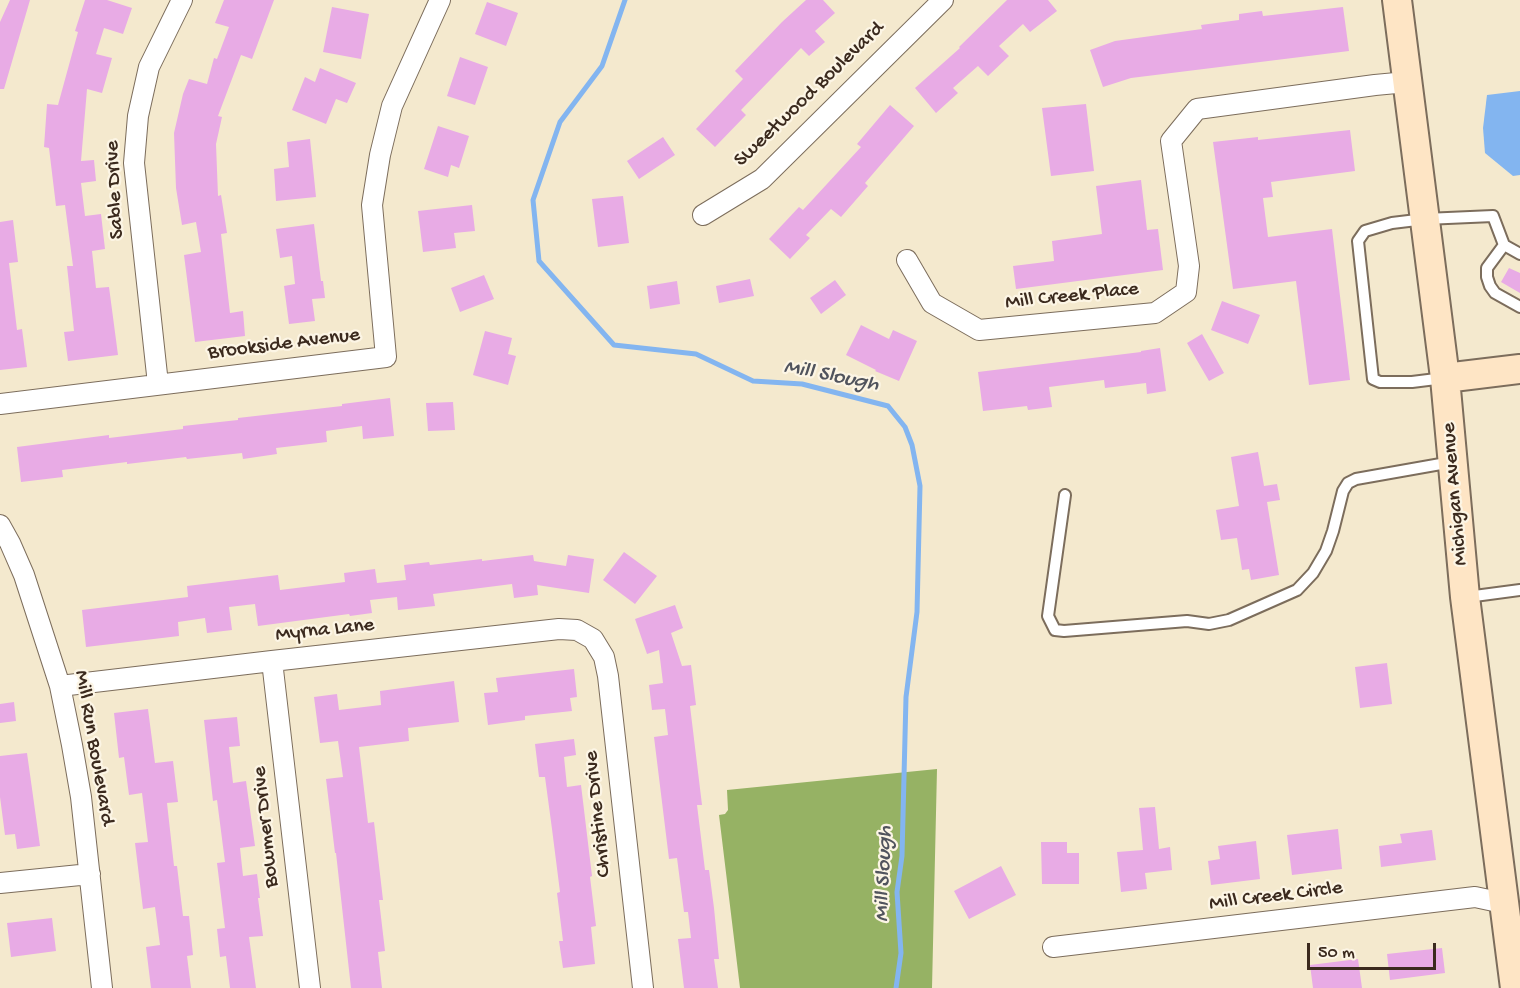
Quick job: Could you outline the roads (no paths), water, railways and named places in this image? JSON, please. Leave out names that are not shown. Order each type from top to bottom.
[{"type":"main road","name":"Michigan Avenue","points":[[1397,0],[1445,378],[1465,597],[1508,902],[1515,988]]},
{"type":"main road","points":[[1445,378],[1520,369]]},
{"type":"street","name":"Sable Drive","points":[[158,384],[134,163],[138,116],[149,67],[182,0]]},
{"type":"street","name":"Brookside Avenue","points":[[0,404],[386,357],[372,205],[380,155],[392,106],[440,0]]},
{"type":"street","name":"Sweetwood Boulevard","points":[[703,215],[762,179],[943,0]]},
{"type":"street","name":"Mill Creek Place","points":[[907,260],[932,303],[979,330],[1155,313],[1186,292],[1189,266],[1171,141],[1197,109],[1407,82]]},
{"type":"street","name":"Mill Run Boulevard","points":[[0,525],[24,575],[60,686],[81,797],[102,988]]},
{"type":"street","name":"Myrna Lane","points":[[60,686],[559,629],[577,630],[593,639]]},
{"type":"street","name":"Christine Drive","points":[[593,639],[604,657],[608,676],[643,988]]},
{"type":"street","name":"Bowmer Drive","points":[[272,661],[310,988]]},
{"type":"street","points":[[0,884],[90,874]]},
{"type":"street","name":"Mill Creek Circle","points":[[1053,947],[1475,897],[1508,902]]},
{"type":"lane","points":[[1445,378],[1412,382],[1380,382],[1373,379],[1358,242],[1365,231],[1392,223],[1493,216],[1504,245],[1520,254]]},
{"type":"lane","points":[[1504,245],[1486,268],[1487,277],[1495,293],[1520,307]]},
{"type":"lane","points":[[1065,495],[1048,616],[1055,630],[1187,621],[1209,624],[1229,620],[1297,590],[1313,573],[1326,551],[1343,491],[1348,483],[1356,479],[1453,462]]},
{"type":"lane","points":[[1465,597],[1520,590]]},
{"type":"water","points":[[1520,91],[1520,175],[1513,176],[1485,153],[1483,128],[1487,95]]},
{"type":"waterway","name":"Mill Slough","points":[[625,0],[602,66],[560,122],[533,200],[539,261],[614,345],[696,354],[753,381],[802,384],[888,406],[905,427],[912,445],[920,486],[917,612],[906,697],[902,856],[897,892],[901,953],[896,988]]}]
